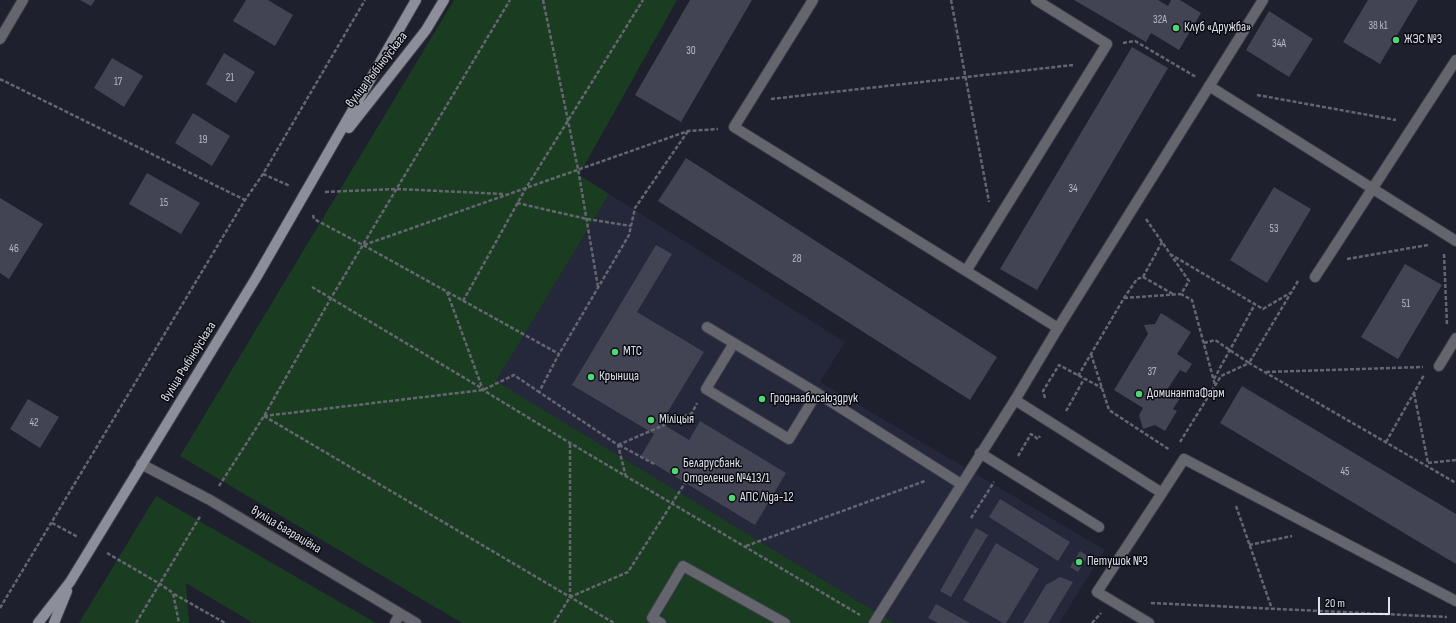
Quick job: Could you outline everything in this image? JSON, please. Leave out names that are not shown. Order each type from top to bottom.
[{"type":"main road","name":"вуліца Рыбіноўскага","points":[[38,623],[70,582],[256,278],[416,0]]},
{"type":"main road","name":"вуліца Рыбіноўскага","points":[[328,154],[426,30],[444,0]]},
{"type":"main road","name":"вуліца Рыбіноўскага","points":[[54,623],[70,582]]},
{"type":"street","points":[[0,39],[23,0]]},
{"type":"street","points":[[813,0],[734,127],[1058,328]]},
{"type":"street","points":[[966,271],[1107,44],[1036,0]]},
{"type":"street","points":[[874,623],[980,453],[1015,400],[1058,328],[1263,0]]},
{"type":"street","points":[[1315,277],[1456,60]]},
{"type":"street","points":[[1209,86],[1455,240]]},
{"type":"street","points":[[707,327],[961,484]]},
{"type":"street","points":[[1439,366],[1456,338]]},
{"type":"street","points":[[734,343],[706,389],[789,439],[816,393]]},
{"type":"street","points":[[1015,400],[1162,493]]},
{"type":"street","points":[[980,453],[1099,527]]},
{"type":"street","points":[[1149,623],[1097,592],[1184,459],[1456,601]]},
{"type":"street","name":"вуліца Баграціёна","points":[[141,464],[210,500],[416,623]]},
{"type":"street","points":[[661,623],[652,618],[683,566],[785,623]]},
{"type":"street","points":[[395,623],[400,614]]},
{"type":"path","points":[[0,608],[245,200],[263,174],[365,0]]},
{"type":"path","points":[[136,623],[210,500],[264,416],[331,298],[510,0]]},
{"type":"path","points":[[543,0],[578,170],[598,287]]},
{"type":"path","points":[[463,300],[526,188],[643,0]]},
{"type":"path","points":[[951,0],[993,226]]},
{"type":"path","points":[[1107,44],[1135,41],[1209,86]]},
{"type":"path","points":[[750,102],[1095,63]]},
{"type":"path","points":[[0,79],[245,200]]},
{"type":"path","points":[[1255,94],[1414,124]]},
{"type":"path","points":[[363,245],[688,131],[734,127]]},
{"type":"path","points":[[538,392],[629,235],[635,208],[688,131]]},
{"type":"path","points":[[397,188],[507,194]]},
{"type":"path","points":[[305,193],[314,220],[363,245],[559,354]]},
{"type":"path","points":[[517,203],[587,219],[631,226]]},
{"type":"path","points":[[1136,204],[1189,281],[1181,294]]},
{"type":"path","points":[[1324,264],[1455,240]]},
{"type":"path","points":[[1078,376],[1124,298],[1137,279],[1143,277],[1162,242]]},
{"type":"path","points":[[1444,242],[1447,327]]},
{"type":"path","points":[[1170,253],[1263,309],[1291,293]]},
{"type":"path","points":[[1174,452],[1221,376],[1249,363],[1305,270],[1315,277]]},
{"type":"path","points":[[1143,277],[1174,295]]},
{"type":"path","points":[[312,287],[570,444],[874,623]]},
{"type":"path","points":[[447,292],[483,390]]},
{"type":"path","points":[[1124,298],[1181,294],[1192,300],[1215,384]]},
{"type":"path","points":[[1213,379],[1255,304]]},
{"type":"path","points":[[1204,343],[1215,340],[1249,363],[1456,483]]},
{"type":"path","points":[[1091,354],[1109,410],[1184,459]]},
{"type":"path","points":[[1045,400],[1043,391],[1059,364],[1078,376],[1102,388]]},
{"type":"path","points":[[1386,442],[1428,366]]},
{"type":"path","points":[[1266,372],[1439,366]]},
{"type":"path","points":[[264,416],[483,390],[514,375],[618,445],[656,465]]},
{"type":"path","points":[[1061,410],[1065,412],[1084,379]]},
{"type":"path","points":[[618,445],[692,413],[706,389]]},
{"type":"path","points":[[1414,392],[1428,464]]},
{"type":"path","points":[[264,416],[614,623]]},
{"type":"path","points":[[554,623],[570,597],[570,444]]},
{"type":"path","points":[[618,445],[626,477]]},
{"type":"path","points":[[1424,464],[1456,460]]},
{"type":"path","points":[[745,546],[945,474]]},
{"type":"path","points":[[1227,481],[1272,609]]},
{"type":"path","points":[[570,597],[628,572],[685,483]]},
{"type":"path","points":[[52,523],[160,584],[225,623]]},
{"type":"path","points":[[1249,545],[1320,530]]},
{"type":"path","points":[[173,593],[179,623]]},
{"type":"path","points":[[1092,623],[1112,601]]},
{"type":"path","points":[[1144,603],[1448,617]]},
{"type":"shaded area","points":[[609,194],[845,342],[820,382],[1105,550],[1059,623],[894,623],[495,381]]},
{"type":"green space","points":[[454,0],[677,0],[579,175],[609,194],[496,381],[894,623],[462,623],[180,456]]},
{"type":"green space","points":[[156,496],[376,623],[253,623],[186,583],[189,623],[79,623]]},
{"type":"building","points":[[80,0],[95,0],[91,6]]},
{"type":"building","points":[[246,0],[268,0],[293,15],[275,46],[233,21]]},
{"type":"building","points":[[690,0],[752,0],[681,122],[635,95]]},
{"type":"building","points":[[1074,0],[1158,0],[1168,6],[1171,0],[1180,0],[1201,13],[1179,50],[1151,33],[1146,42]]},
{"type":"building","points":[[1368,0],[1418,0],[1380,64],[1343,42]]},
{"type":"building","points":[[1269,11],[1313,39],[1289,77],[1246,50]]},
{"type":"building","points":[[1132,47],[1168,68],[1037,290],[1000,269]]},
{"type":"building","points":[[224,53],[255,72],[236,103],[206,84]]},
{"type":"building","points":[[112,58],[143,76],[124,107],[94,88]]},
{"type":"building","points":[[193,113],[230,136],[212,166],[175,143]]},
{"type":"building","points":[[686,158],[997,357],[970,400],[658,201]]},
{"type":"building","points":[[147,173],[200,203],[181,234],[129,204]]},
{"type":"building","points":[[1274,187],[1311,209],[1267,283],[1230,260]]},
{"type":"building","points":[[0,198],[43,224],[9,279],[0,273]]},
{"type":"building","points":[[656,245],[672,254],[637,312],[704,352],[661,423],[689,440],[700,421],[786,473],[755,525],[641,456],[654,434],[572,385]]},
{"type":"building","points":[[1405,264],[1442,285],[1398,359],[1361,337]]},
{"type":"building","points":[[1161,313],[1191,332],[1177,354],[1192,364],[1186,373],[1180,370],[1167,390],[1180,398],[1173,409],[1177,411],[1165,431],[1155,425],[1143,429],[1139,415],[1143,408],[1114,390],[1148,334],[1144,325],[1155,324]]},
{"type":"building","points":[[1242,386],[1456,514],[1456,564],[1220,423]]},
{"type":"building","points":[[28,399],[59,417],[40,448],[10,429]]},
{"type":"building","points":[[1000,499],[1070,542],[1058,561],[989,517]]},
{"type":"building","points":[[976,528],[988,535],[951,597],[940,591]]},
{"type":"building","points":[[996,543],[1039,569],[1006,623],[1003,623],[963,600]]},
{"type":"building","points":[[1080,551],[1088,556],[1078,572],[1070,567]]},
{"type":"building","points":[[1060,577],[1073,582],[1048,623],[1023,623],[1046,585]]},
{"type":"building","points":[[936,604],[970,623],[938,623],[928,618]]},
{"type":"place","name":"Клуб «Дружба»","points":[[1176,28]]},
{"type":"place","name":"ЖЭС №3","points":[[1396,40]]},
{"type":"place","name":"МТС","points":[[615,352]]},
{"type":"place","name":"Крыница","points":[[591,377]]},
{"type":"place","name":"ДоминантаФарм","points":[[1139,394]]},
{"type":"place","name":"Гроднааблсаюздрук","points":[[762,399]]},
{"type":"place","name":"Міліцыя","points":[[651,420]]},
{"type":"place","name":"Беларусбанк. Отделение №413/1","points":[[675,471]]},
{"type":"place","name":"АПС Ліда-12","points":[[732,498]]},
{"type":"place","name":"Петушок №3","points":[[1079,562]]}]
